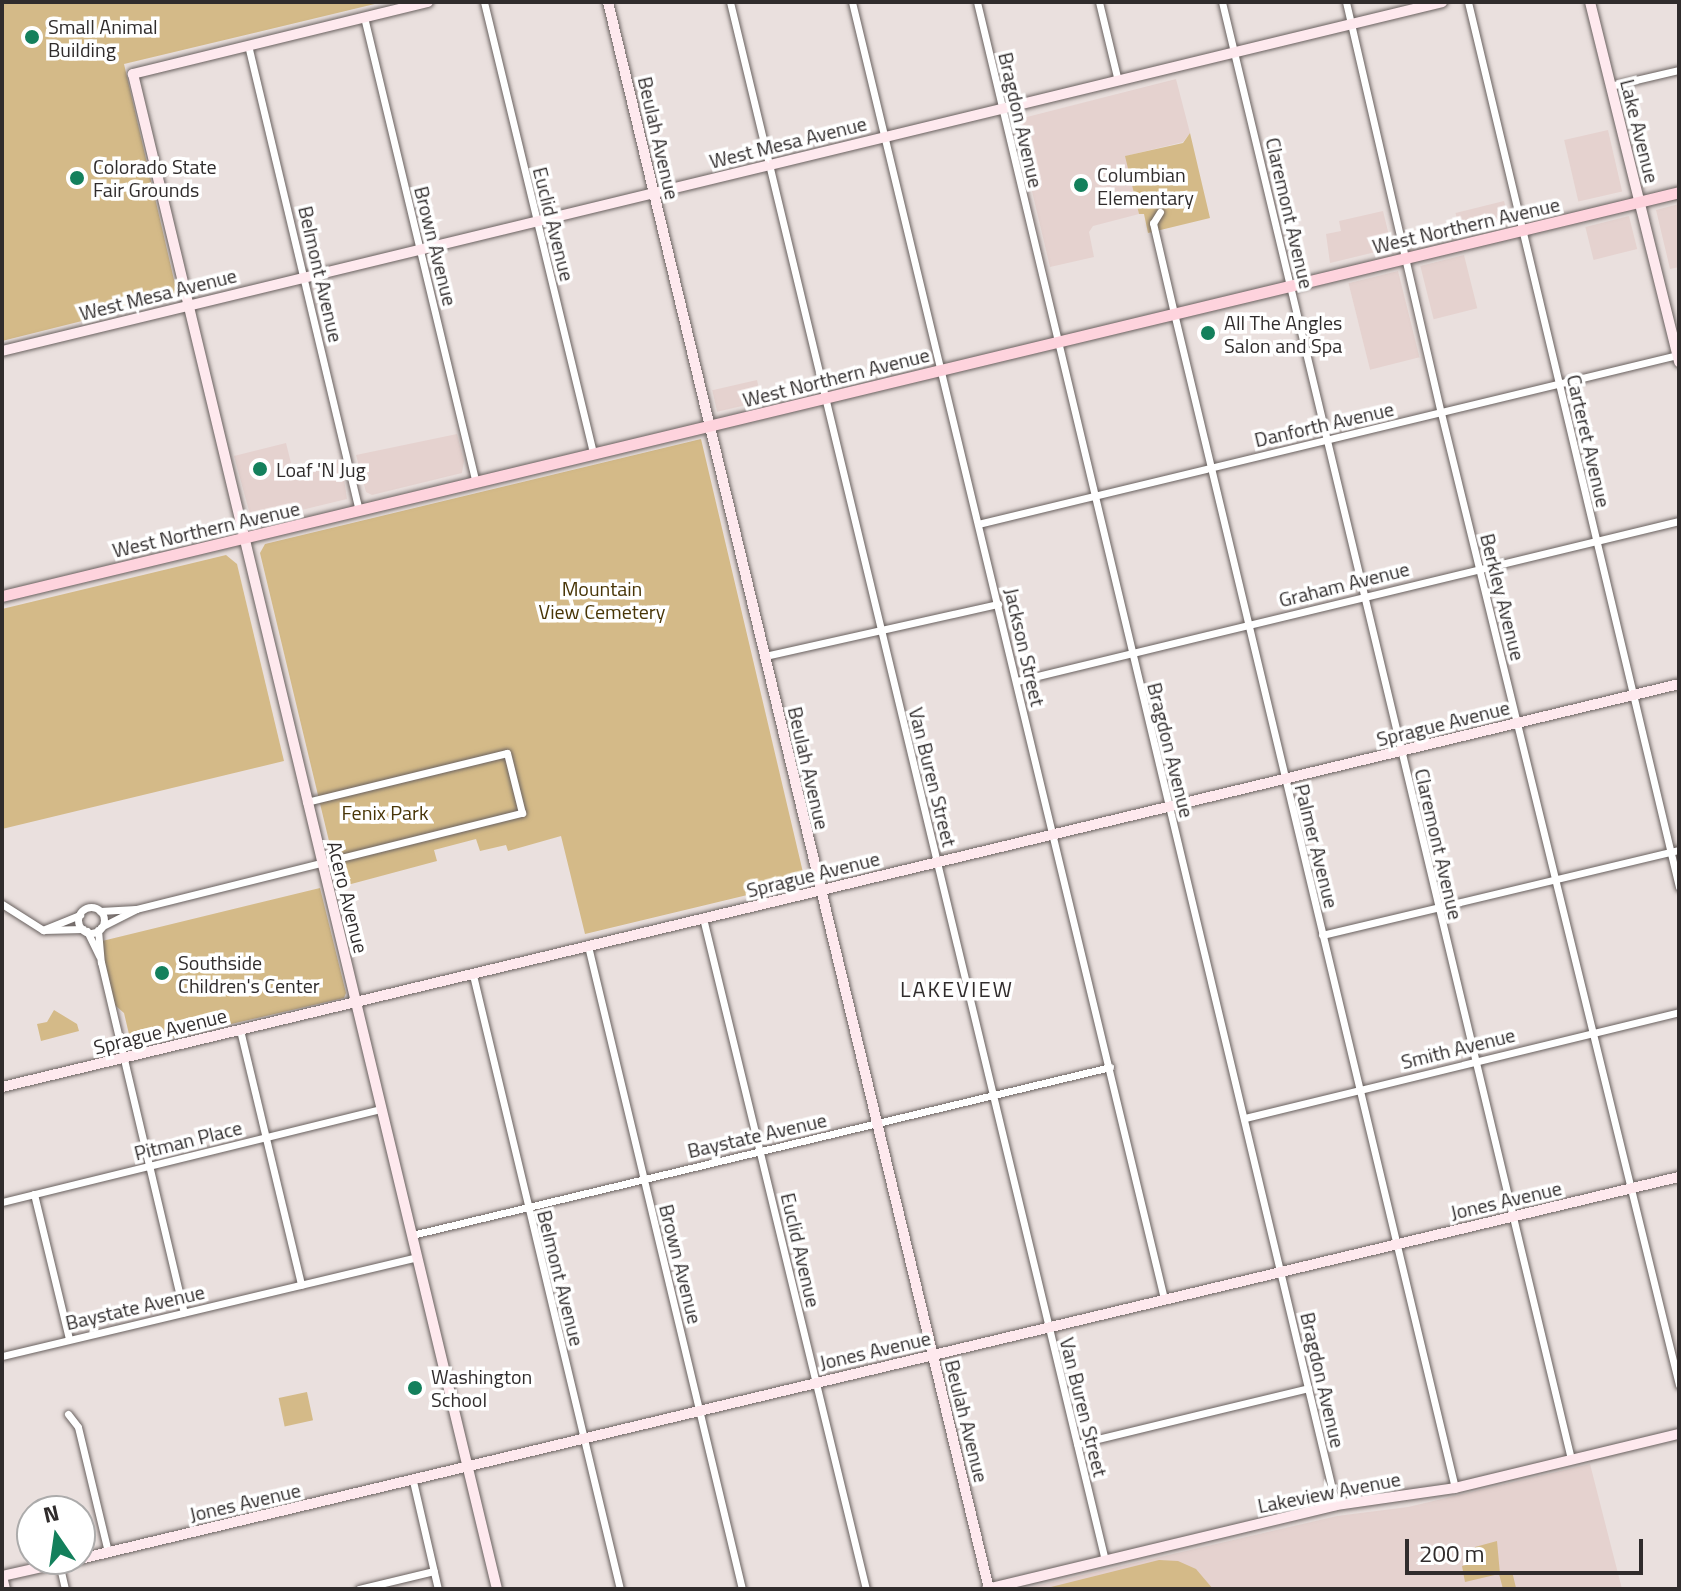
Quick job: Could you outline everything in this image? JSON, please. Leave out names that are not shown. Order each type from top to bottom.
[{"type":"main road","name":"West Northern Avenue","points":[[2,596],[1679,192]]},
{"type":"street","points":[[248,45],[428,2]]},
{"type":"street","name":"Euclid Avenue","points":[[484,2],[593,453]]},
{"type":"street","name":"Beulah Avenue","points":[[608,2],[988,1589]]},
{"type":"street","name":"Van Buren Street","points":[[730,2],[1105,1560]]},
{"type":"street","name":"Jackson Street","points":[[852,2],[1164,1299]]},
{"type":"street","name":"Bragdon Avenue","points":[[977,2],[1336,1505]]},
{"type":"street","points":[[1099,2],[1118,81]]},
{"type":"street","name":"Claremont Avenue","points":[[1222,2],[1571,1459]]},
{"type":"street","name":"Berkley Avenue","points":[[1346,2],[1441,413],[1679,1385]]},
{"type":"street","name":"West Mesa Avenue","points":[[2,351],[1442,2]]},
{"type":"street","name":"Carteret Avenue","points":[[1468,2],[1632,695],[1675,851],[1679,887]]},
{"type":"street","name":"Lake Avenue","points":[[1590,2],[1678,358]]},
{"type":"street","name":"Brown Avenue","points":[[364,17],[476,482]]},
{"type":"street","name":"Acero Avenue","points":[[248,45],[133,74],[497,1589]]},
{"type":"street","name":"Belmont Avenue","points":[[248,45],[306,277],[359,510]]},
{"type":"street","points":[[1610,86],[1679,70]]},
{"type":"street","name":"Palmer Avenue","points":[[1160,212],[1153,223],[1209,467],[1455,1488]]},
{"type":"street","name":"Danforth Avenue","points":[[978,524],[1678,358]]},
{"type":"street","name":"Graham Avenue","points":[[1017,681],[1679,521]]},
{"type":"street","points":[[765,656],[998,604]]},
{"type":"street","name":"Sprague Avenue","points":[[2,1087],[1679,684]]},
{"type":"street","points":[[43,930],[80,915],[89,907],[100,911],[136,909],[522,813],[507,753],[306,802]]},
{"type":"street","points":[[1322,935],[1675,851]]},
{"type":"street","points":[[2,904],[43,930],[100,929],[136,909]]},
{"type":"street","points":[[100,911],[104,917],[100,929],[101,962],[184,1312]]},
{"type":"street","points":[[80,915],[101,962]]},
{"type":"street","name":"Euclid Avenue","points":[[703,918],[866,1589]]},
{"type":"street","name":"Brown Avenue","points":[[588,946],[742,1589]]},
{"type":"street","name":"Belmont Avenue","points":[[473,975],[620,1589]]},
{"type":"street","name":"Smith Avenue","points":[[1245,1118],[1679,1012]]},
{"type":"street","points":[[240,1030],[301,1285]]},
{"type":"street","name":"Baystate Avenue","points":[[412,1235],[1110,1067]]},
{"type":"street","name":"Pitman Place","points":[[2,1202],[381,1109]]},
{"type":"street","name":"Jones Avenue","points":[[96,1555],[1679,1177]]},
{"type":"street","points":[[34,1194],[69,1339]]},
{"type":"street","name":"Baystate Avenue","points":[[2,1356],[417,1257]]},
{"type":"street","points":[[1077,1444],[1308,1388]]},
{"type":"street","points":[[68,1414],[78,1427],[108,1552]]},
{"type":"street","name":"Lakeview Avenue","points":[[988,1589],[1336,1505],[1455,1488],[1679,1434]]},
{"type":"street","points":[[413,1481],[438,1589]]},
{"type":"street","points":[[359,1589],[434,1571]]},
{"type":"street","points":[[2,1576],[5,1589]]},
{"type":"shaded area","name":"Columbian Elementary","points":[[1176,79],[1190,133],[1183,142],[1126,156],[1139,214],[1093,226],[1089,232],[1094,257],[1050,267],[1015,120]]},
{"type":"shaded area","points":[[1608,130],[1622,191],[1578,202],[1564,140]]},
{"type":"shaded area","points":[[1504,201],[1509,221],[1461,233],[1455,213]]},
{"type":"shaded area","points":[[1679,204],[1679,267],[1670,269],[1656,210]]},
{"type":"shaded area","points":[[1383,211],[1392,248],[1330,263],[1326,234],[1341,231],[1339,221]]},
{"type":"shaded area","points":[[1629,216],[1637,249],[1594,260],[1585,227]]},
{"type":"shaded area","points":[[1464,255],[1477,308],[1434,319],[1420,266]]},
{"type":"shaded area","points":[[1398,271],[1420,357],[1370,370],[1349,283]]},
{"type":"shaded area","points":[[757,380],[762,401],[717,412],[712,390]]},
{"type":"shaded area","points":[[457,434],[464,461],[462,473],[372,495],[366,492],[356,455]]},
{"type":"shaded area","points":[[286,443],[293,471],[341,459],[347,499],[252,522],[234,456]]},
{"type":"shaded area","points":[[1590,1464],[1622,1589],[1022,1589],[1337,1516],[1408,1507]]},
{"type":"green space","name":"Colorado State Fair Grounds","points":[[2,2],[383,2],[124,64],[178,297],[2,341]]},
{"type":"green space","points":[[1190,133],[1210,218],[1148,233],[1144,214],[1139,214],[1125,156],[1183,143]]},
{"type":"green space","name":"Mountain View Cemetery","points":[[701,439],[805,881],[585,934],[561,836],[508,851],[506,845],[480,851],[476,839],[434,850],[437,861],[340,887],[260,553],[265,544]]},
{"type":"green space","points":[[226,555],[237,564],[284,761],[2,829],[2,609]]},
{"type":"green space","points":[[320,888],[346,993],[344,998],[132,1047],[124,1013],[109,1000],[94,943]]},
{"type":"green space","points":[[54,1010],[77,1024],[79,1031],[41,1041],[37,1024],[47,1022]]},
{"type":"green space","points":[[307,1392],[313,1420],[285,1426],[279,1398]]},
{"type":"green space","points":[[1497,1541],[1500,1574],[1512,1571],[1516,1588],[1503,1589],[1499,1574],[1465,1582],[1462,1566],[1478,1562],[1475,1547]]},
{"type":"green space","points":[[1159,1560],[1178,1561],[1196,1569],[1213,1589],[1043,1589]]},
{"type":"place","name":"Small Animal Building","points":[[32,37]]},
{"type":"place","name":"Colorado State Fair Grounds","points":[[77,178]]},
{"type":"place","name":"Columbian Elementary","points":[[1081,185]]},
{"type":"place","name":"All The Angles Salon and Spa","points":[[1208,333]]},
{"type":"place","name":"Loaf 'N Jug","points":[[260,469]]},
{"type":"place","name":"Southside Children's Center","points":[[162,973]]},
{"type":"place","name":"Washington School","points":[[415,1388]]},
{"type":"district","name":"LAKEVIEW","points":[[957,990]]},
{"type":"park label","name":"Fenix Park","points":[[385,812]]}]
